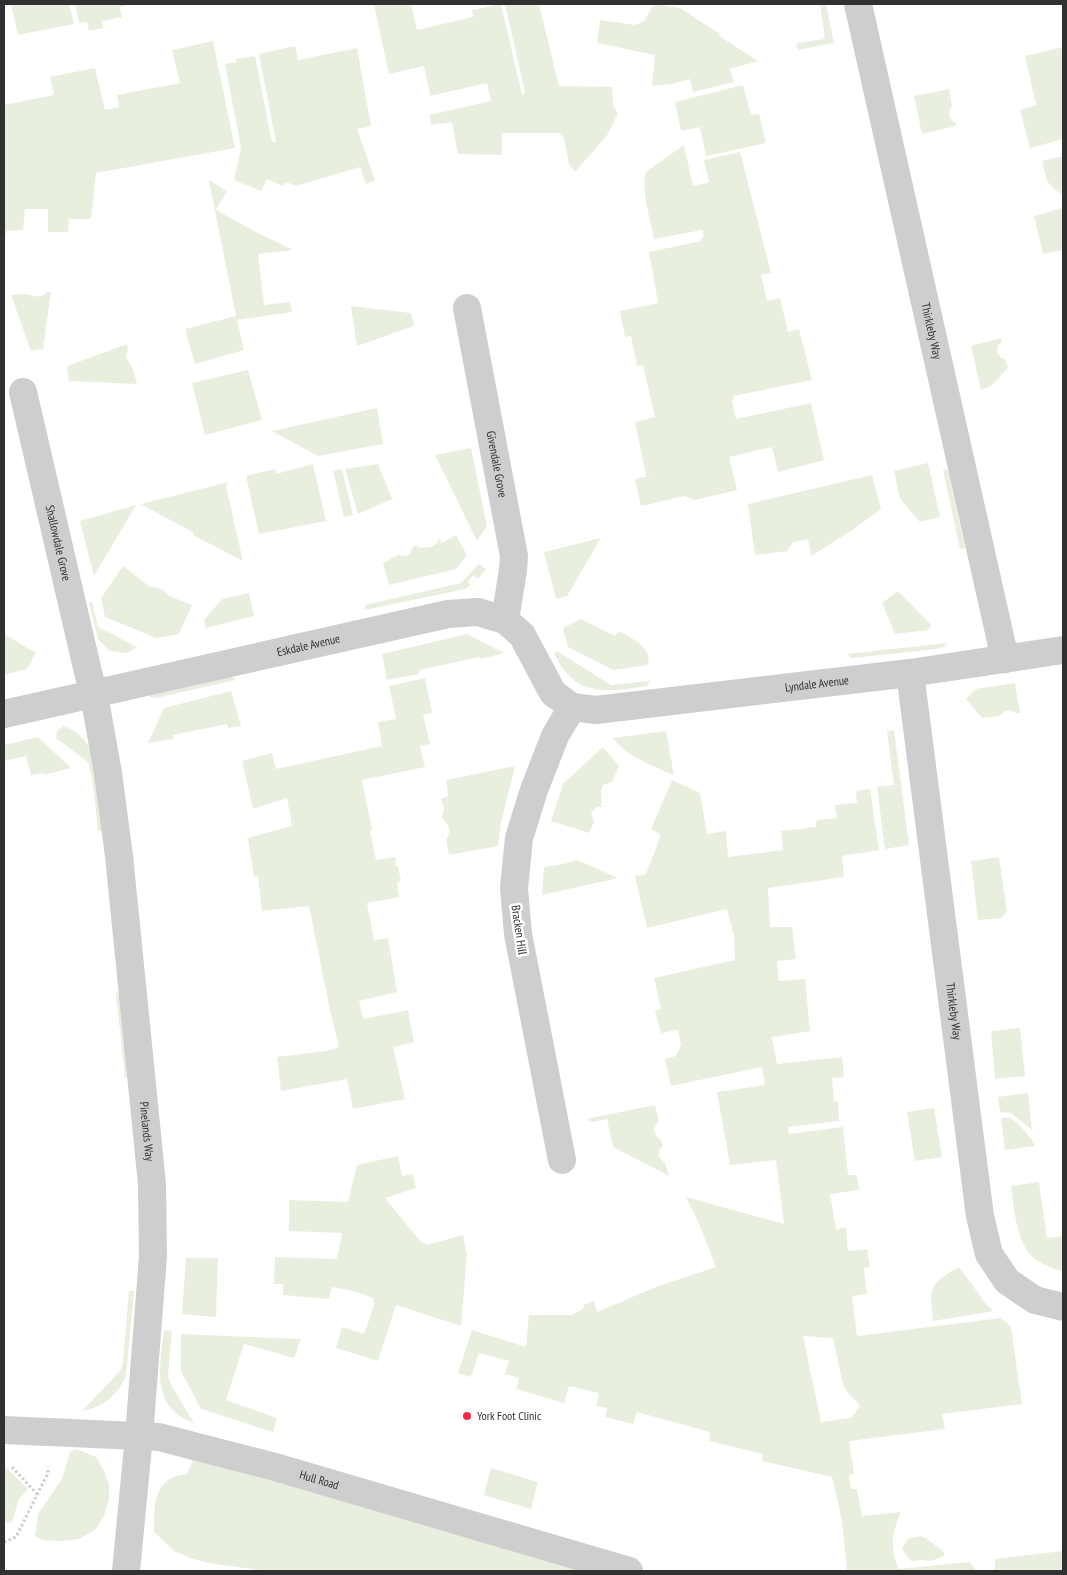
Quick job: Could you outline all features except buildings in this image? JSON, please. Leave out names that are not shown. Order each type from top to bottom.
[{"type":"street","name":"Thirkleby Way","points":[[858,4],[1006,659]]},
{"type":"street","name":"Givendale Grove","points":[[467,308],[514,556],[505,620]]},
{"type":"street","name":"Shallowdale Grove","points":[[22,392],[94,695]]},
{"type":"street","name":"Eskdale Avenue","points":[[4,714],[448,614],[478,612],[505,620],[522,635],[553,693],[572,707]]},
{"type":"street","name":"Lyndale Avenue","points":[[572,707],[596,710],[910,673],[1063,650]]},
{"type":"street","name":"Thirkleby Way","points":[[910,673],[980,1216],[989,1254],[1007,1281],[1035,1300],[1063,1307]]},
{"type":"street","name":"Pinelands Way","points":[[94,695],[108,773],[119,856],[152,1184],[153,1256],[126,1571]]},
{"type":"street","name":"Bracken Hill","points":[[562,1160],[518,934],[514,888],[519,838],[534,790],[556,736],[572,707]]},
{"type":"street","name":"Hull Road","points":[[4,1430],[159,1437],[275,1467],[629,1571]]},
{"type":"path","points":[[4,1542],[16,1537],[48,1473],[50,1432]]},
{"type":"path","points":[[10,1466],[37,1494]]},
{"type":"green space","points":[[11,4],[69,4],[74,24],[18,35]]},
{"type":"green space","points":[[75,4],[128,5],[120,7],[122,17],[102,21],[103,28],[89,31],[87,22],[79,23]]},
{"type":"green space","points":[[411,4],[417,30],[473,17],[472,10],[501,4],[522,95],[525,93],[505,4],[539,4],[559,86],[612,87],[613,106],[618,113],[608,134],[575,172],[569,164],[564,138],[559,133],[502,133],[502,155],[458,154],[452,122],[431,125],[430,115],[491,101],[487,83],[430,96],[424,66],[389,74],[374,5]]},
{"type":"green space","points":[[654,4],[680,8],[758,61],[730,69],[734,82],[693,92],[690,79],[672,84],[652,86],[655,55],[597,43],[600,20],[635,25],[644,21]]},
{"type":"green space","points":[[820,4],[826,4],[834,43],[798,50],[796,46],[798,43],[825,39]]},
{"type":"green space","points":[[213,41],[235,148],[96,173],[91,219],[69,219],[68,232],[48,232],[48,209],[25,209],[23,230],[6,231],[4,235],[4,105],[54,95],[50,77],[95,68],[105,110],[119,107],[117,95],[180,83],[172,50]]},
{"type":"green space","points":[[295,46],[298,60],[357,48],[371,126],[357,129],[375,180],[366,184],[360,167],[296,186],[286,182],[283,186],[267,179],[261,191],[234,180],[241,148],[225,64],[236,62],[236,59],[255,56],[272,142],[276,142],[259,54]]},
{"type":"green space","points":[[1063,47],[1063,139],[1030,148],[1020,110],[1036,105],[1025,56]]},
{"type":"green space","points":[[743,85],[751,115],[759,114],[766,143],[706,156],[700,127],[681,131],[675,102]]},
{"type":"green space","points":[[949,89],[952,106],[950,116],[956,123],[956,126],[922,134],[914,96]]},
{"type":"green space","points":[[684,145],[693,186],[709,182],[704,160],[740,152],[771,273],[761,275],[767,301],[780,298],[788,332],[799,329],[812,380],[734,396],[732,400],[736,419],[811,403],[824,460],[778,472],[772,447],[729,457],[737,490],[695,500],[684,496],[641,506],[635,479],[667,471],[646,476],[635,422],[655,417],[643,365],[637,366],[631,336],[625,337],[620,311],[658,303],[649,252],[701,241],[704,237],[702,230],[654,239],[645,195],[644,178],[646,172]]},
{"type":"green space","points":[[1063,156],[1063,195],[1047,181],[1042,161]]},
{"type":"green space","points":[[209,180],[227,191],[216,210],[293,250],[258,254],[264,305],[290,302],[292,312],[237,320],[244,350],[195,364],[185,329],[236,316]]},
{"type":"green space","points":[[1063,208],[1063,250],[1043,254],[1034,216]]},
{"type":"green space","points":[[47,292],[51,292],[43,349],[31,351],[11,295],[24,294],[39,297]]},
{"type":"green space","points":[[351,306],[411,313],[414,326],[357,346]]},
{"type":"green space","points":[[1001,338],[1002,342],[998,345],[997,352],[1001,358],[1005,359],[1008,368],[990,387],[981,390],[971,346]]},
{"type":"green space","points":[[127,344],[127,360],[132,367],[137,384],[69,381],[67,366]]},
{"type":"green space","points":[[248,370],[262,420],[205,435],[192,383]]},
{"type":"green space","points":[[377,408],[383,444],[318,456],[272,431]]},
{"type":"green space","points":[[471,448],[487,526],[477,541],[435,455]]},
{"type":"green space","points":[[928,463],[940,517],[920,522],[900,499],[894,471]]},
{"type":"green space","points":[[313,464],[326,521],[259,534],[246,476],[275,469],[276,474]]},
{"type":"green space","points":[[378,464],[392,499],[358,514],[345,469]]},
{"type":"green space","points":[[342,469],[353,515],[344,517],[333,471]]},
{"type":"green space","points":[[943,470],[948,470],[965,548],[960,549]]},
{"type":"green space","points":[[872,475],[881,509],[851,531],[811,556],[808,539],[793,542],[787,551],[755,555],[748,504]]},
{"type":"green space","points":[[229,482],[226,486],[243,561],[193,535],[194,533],[141,504]]},
{"type":"green space","points":[[136,505],[94,576],[80,521]]},
{"type":"green space","points":[[456,535],[467,555],[456,569],[389,585],[383,563],[398,555],[406,556],[410,554],[413,547],[417,545],[418,548],[431,547],[438,542],[439,538],[442,543]]},
{"type":"green space","points":[[601,538],[567,596],[556,599],[544,552]]},
{"type":"green space","points":[[479,564],[486,569],[478,579],[473,575],[468,582],[471,585],[465,589],[365,610],[365,605],[461,583]]},
{"type":"green space","points":[[123,566],[150,587],[161,589],[169,596],[192,605],[179,634],[156,638],[105,617],[101,598]]},
{"type":"green space","points":[[898,591],[931,625],[928,630],[895,634],[882,603]]},
{"type":"green space","points":[[249,593],[254,616],[206,628],[204,620],[222,599]]},
{"type":"green space","points":[[92,602],[98,627],[137,647],[127,653],[110,651],[98,639],[89,603]]},
{"type":"green space","points":[[581,619],[615,636],[619,631],[640,644],[647,653],[648,665],[613,670],[568,647],[563,628]]},
{"type":"green space","points":[[4,634],[36,653],[27,669],[4,675]]},
{"type":"green space","points":[[467,634],[504,653],[419,670],[419,674],[387,680],[382,654]]},
{"type":"green space","points":[[948,643],[944,647],[936,649],[852,658],[847,654]]},
{"type":"green space","points":[[557,651],[611,685],[650,681],[647,686],[618,690],[593,689],[581,685],[571,678],[554,653]]},
{"type":"green space","points":[[231,676],[236,680],[156,698],[150,697],[151,692]]},
{"type":"green space","points":[[425,678],[432,713],[423,715],[430,744],[420,746],[425,767],[362,780],[376,860],[395,857],[401,881],[397,882],[399,897],[367,903],[374,940],[388,938],[397,992],[359,1001],[363,1019],[408,1010],[414,1042],[393,1047],[405,1099],[353,1109],[347,1079],[281,1091],[277,1057],[326,1051],[339,1047],[309,906],[262,911],[258,876],[254,876],[248,838],[292,826],[287,798],[253,809],[242,761],[272,753],[276,769],[382,746],[378,722],[396,719],[389,686]]},
{"type":"green space","points":[[1015,683],[1020,713],[1007,710],[1000,716],[982,718],[966,699],[975,689]]},
{"type":"green space","points":[[231,691],[241,726],[228,728],[227,724],[173,735],[173,739],[148,743],[164,708]]},
{"type":"green space","points":[[63,726],[73,730],[86,742],[90,749],[93,757],[103,831],[98,831],[92,777],[88,762],[56,738],[57,731]]},
{"type":"green space","points":[[894,730],[909,845],[885,849],[877,787],[894,785],[887,731]]},
{"type":"green space","points":[[666,731],[674,775],[633,756],[625,751],[613,738]]},
{"type":"green space","points":[[38,737],[71,768],[44,775],[44,773],[31,775],[26,756],[4,761],[4,745]]},
{"type":"green space","points":[[603,747],[619,766],[612,782],[603,785],[601,805],[604,807],[597,807],[591,813],[594,822],[589,833],[551,821],[563,784]]},
{"type":"green space","points":[[515,766],[501,822],[498,846],[449,855],[446,839],[450,829],[442,817],[444,808],[441,799],[448,796],[446,780]]},
{"type":"green space","points":[[672,780],[700,793],[707,834],[726,831],[728,857],[783,850],[781,831],[816,827],[818,820],[837,818],[835,805],[857,803],[856,791],[870,789],[879,850],[842,856],[844,877],[768,888],[770,927],[792,927],[796,959],[777,961],[779,981],[805,979],[810,1031],[772,1037],[777,1064],[842,1057],[844,1077],[832,1078],[834,1101],[826,1102],[838,1101],[839,1121],[788,1127],[789,1134],[843,1127],[848,1175],[857,1175],[859,1190],[830,1194],[836,1229],[846,1228],[848,1251],[867,1249],[870,1267],[864,1268],[867,1294],[852,1296],[857,1336],[1001,1318],[1011,1327],[1022,1404],[942,1414],[945,1429],[849,1441],[854,1474],[849,1475],[851,1489],[857,1489],[862,1516],[901,1512],[895,1527],[893,1540],[894,1554],[899,1569],[970,1562],[976,1571],[847,1571],[842,1521],[832,1477],[762,1461],[763,1454],[709,1441],[710,1432],[637,1412],[633,1424],[605,1417],[607,1408],[596,1406],[599,1393],[569,1386],[564,1403],[516,1389],[519,1378],[505,1374],[509,1361],[479,1353],[471,1377],[458,1373],[472,1330],[526,1347],[529,1315],[572,1315],[583,1309],[585,1304],[594,1301],[597,1312],[656,1287],[716,1267],[686,1197],[784,1224],[776,1160],[730,1165],[717,1092],[765,1085],[762,1067],[671,1086],[665,1059],[676,1056],[681,1045],[678,1030],[661,1033],[655,1011],[661,1009],[654,978],[735,960],[734,936],[727,909],[647,928],[635,876],[646,874],[661,835],[651,829]],"holes":[[[803,1336],[833,1338],[844,1388],[860,1406],[851,1418],[821,1422]]]},
{"type":"green space","points":[[999,857],[1007,911],[1002,918],[978,920],[971,861]]},
{"type":"green space","points":[[577,860],[618,878],[542,895],[544,867]]},
{"type":"green space","points":[[124,992],[133,1076],[125,1078],[116,993]]},
{"type":"green space","points":[[1020,1028],[1025,1076],[995,1079],[991,1031]]},
{"type":"green space","points":[[1028,1093],[1032,1130],[1011,1113],[1000,1112],[998,1097]]},
{"type":"green space","points":[[655,1105],[659,1121],[654,1132],[662,1141],[663,1146],[659,1150],[659,1157],[665,1163],[669,1176],[613,1147],[607,1119],[592,1122],[586,1119]]},
{"type":"green space","points":[[934,1108],[942,1157],[915,1161],[907,1112]]},
{"type":"green space","points":[[1001,1118],[1010,1118],[1017,1123],[1035,1146],[1005,1150]]},
{"type":"green space","points":[[398,1156],[402,1176],[413,1174],[416,1188],[385,1198],[420,1241],[427,1245],[463,1235],[467,1254],[461,1326],[396,1305],[378,1361],[336,1348],[342,1327],[364,1334],[374,1306],[373,1298],[353,1291],[332,1287],[329,1299],[283,1295],[283,1284],[274,1284],[275,1257],[337,1259],[342,1233],[289,1231],[289,1200],[348,1202],[357,1165]]},
{"type":"green space","points":[[1039,1182],[1047,1238],[1063,1236],[1063,1272],[1035,1259],[1024,1244],[1017,1225],[1011,1186]]},
{"type":"green space","points":[[186,1258],[218,1258],[216,1317],[182,1314]]},
{"type":"green space","points":[[959,1267],[993,1311],[933,1321],[931,1300],[933,1288],[942,1278]]},
{"type":"green space","points":[[129,1291],[134,1291],[126,1376],[114,1395],[109,1399],[97,1406],[82,1411],[121,1370]]},
{"type":"green space","points":[[164,1330],[172,1331],[168,1376],[171,1385],[194,1423],[180,1416],[170,1407],[164,1396],[160,1371]]},
{"type":"green space","points":[[181,1334],[301,1339],[294,1358],[244,1344],[226,1400],[277,1418],[273,1432],[201,1409],[181,1371]]},
{"type":"green space","points":[[76,1449],[96,1457],[104,1471],[109,1484],[109,1499],[105,1514],[95,1530],[79,1539],[62,1541],[42,1540],[35,1536],[38,1514],[62,1479],[70,1452]]},
{"type":"green space","points":[[194,1458],[582,1571],[268,1571],[208,1563],[190,1558],[174,1551],[154,1532],[154,1512],[155,1502],[162,1486],[176,1476],[187,1474]]},
{"type":"green space","points":[[4,1466],[28,1489],[19,1499],[12,1522],[4,1523]]},
{"type":"green space","points":[[491,1468],[538,1482],[531,1509],[484,1495]]},
{"type":"green space","points":[[920,1536],[944,1552],[944,1556],[931,1561],[911,1561],[902,1549],[908,1539]]},
{"type":"green space","points":[[1063,1551],[1063,1571],[993,1571],[995,1559]]},
{"type":"place","name":"York Foot Clinic","points":[[467,1416]]}]
